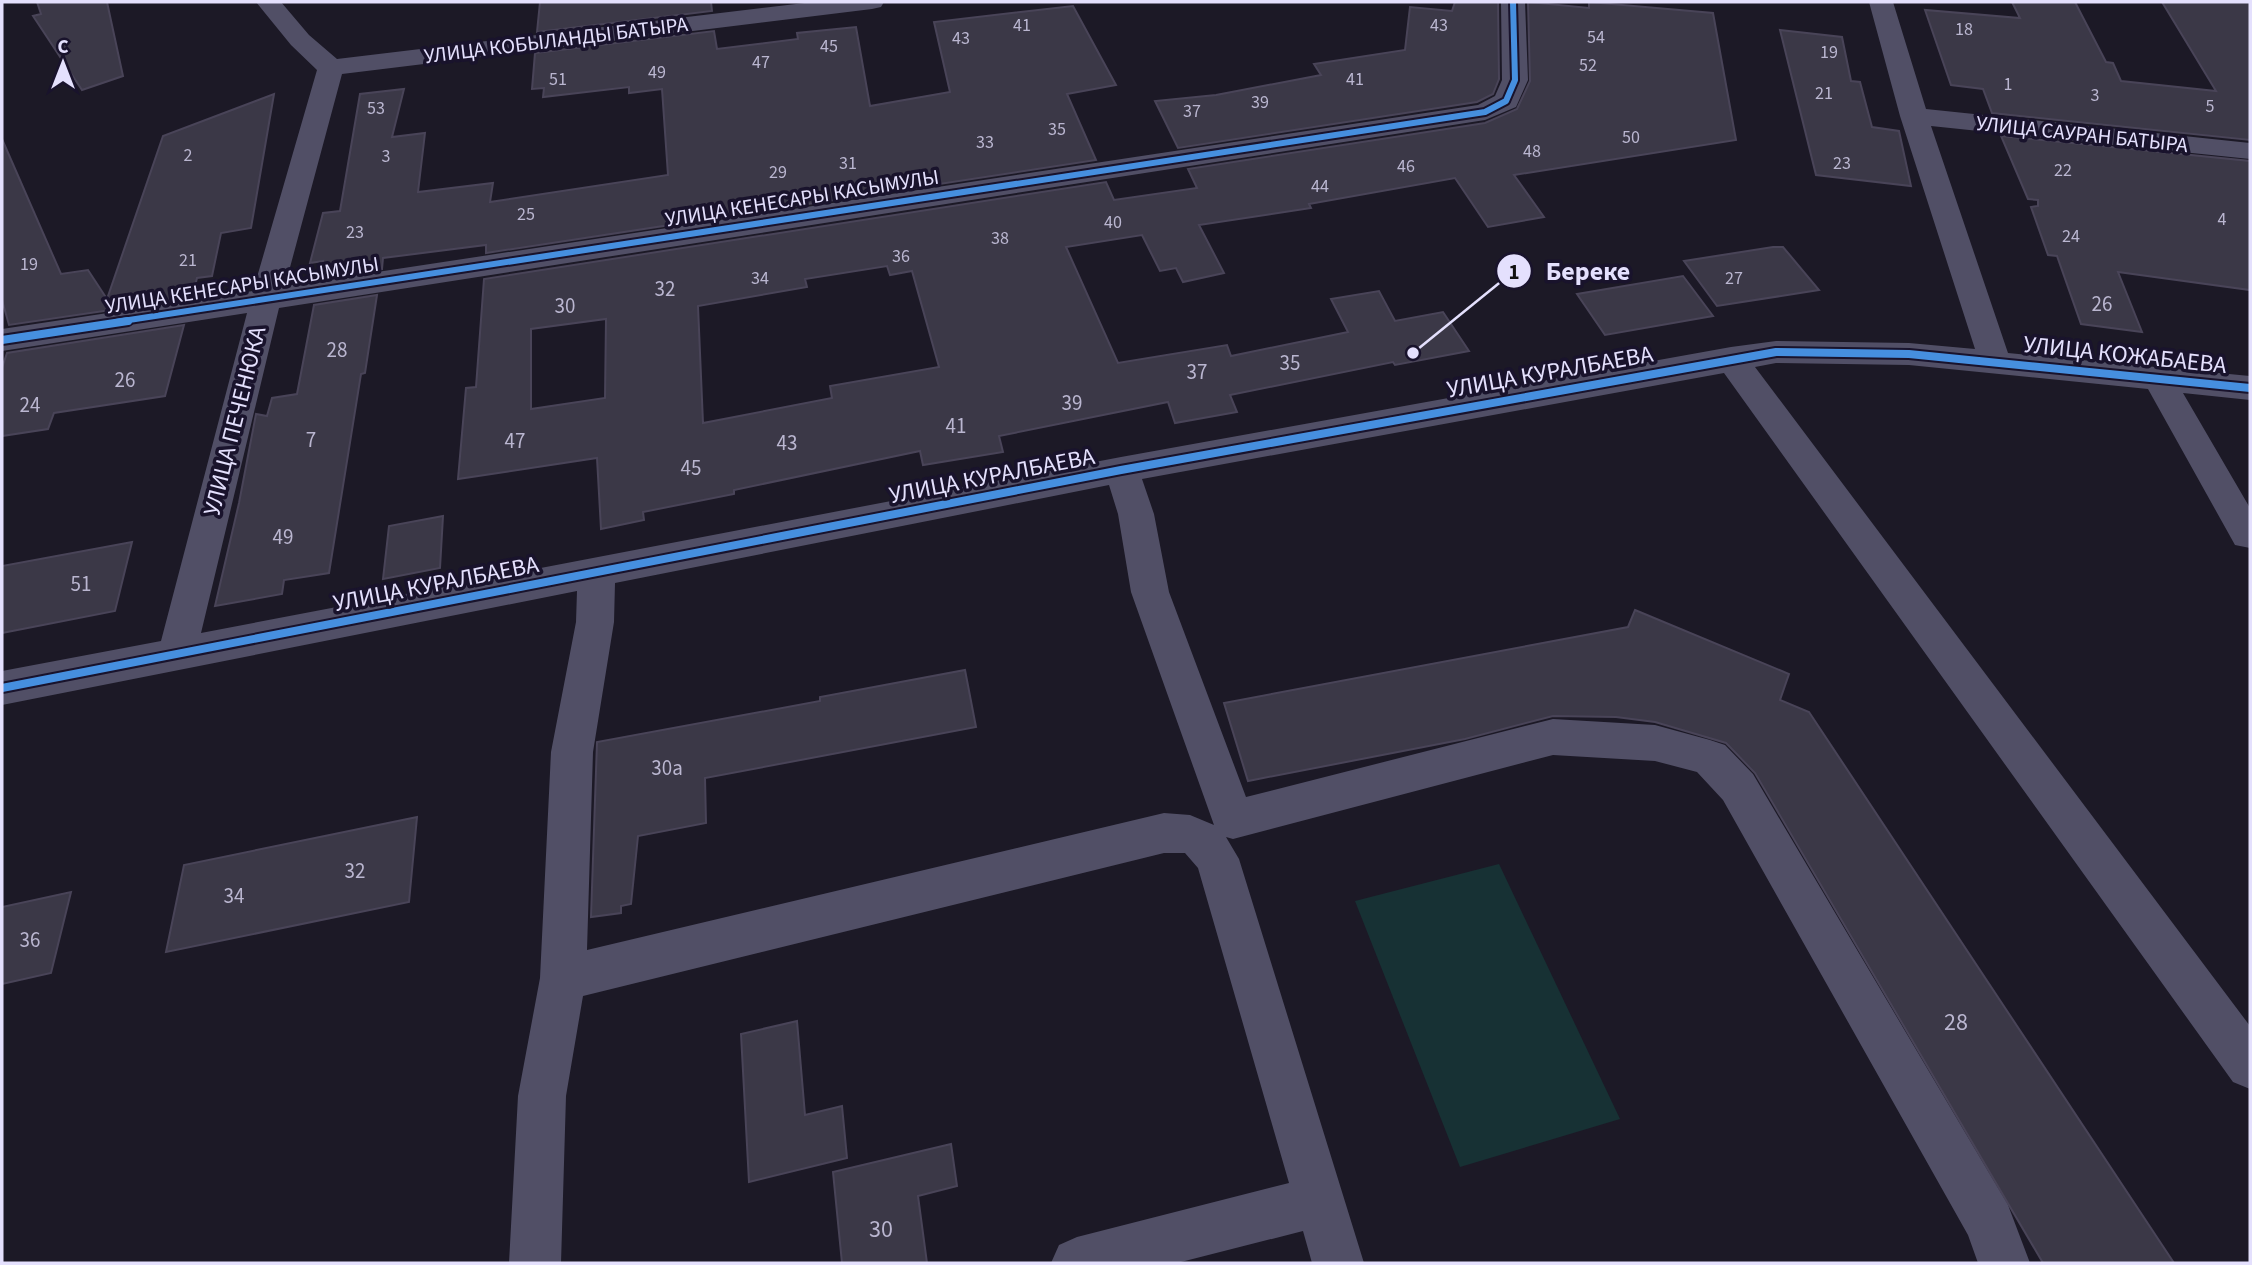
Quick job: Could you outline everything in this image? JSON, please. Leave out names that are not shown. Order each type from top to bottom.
[{"type":"street","points":[[268,2],[300,40],[331,68]]},
{"type":"street","name":"УЛИЦА КОБЫЛАНДЫ БАТЫРА","points":[[331,68],[872,2]]},
{"type":"street","name":"УЛИЦА КЕНЕСАРЫ КАСЫМУЛЫ","points":[[2,340],[1485,112],[1506,101],[1515,80],[1513,2]]},
{"type":"street","points":[[1881,2],[1914,116],[1995,361]]},
{"type":"street","name":"УЛИЦА ПЕЧЕНЮКА","points":[[177,653],[265,299],[331,68]]},
{"type":"street","name":"УЛИЦА САУРАН БАТЫРА","points":[[1914,116],[2250,151]]},
{"type":"street","name":"УЛИЦА КУРАЛБАЕВА","points":[[2,688],[1121,470],[1731,358],[1776,352],[1821,351],[1995,361]]},
{"type":"street","points":[[1731,358],[2250,1065]]},
{"type":"street","name":"УЛИЦА КОЖАБАЕВА","points":[[1995,361],[2250,388]]},
{"type":"street","points":[[2158,378],[2209,472],[2248,535]]},
{"type":"street","points":[[1121,470],[1136,513],[1150,592],[1233,820],[1553,737],[1655,743],[1710,758],[1738,787],[1990,1223],[2004,1263]]},
{"type":"street","points":[[535,1263],[542,1096],[563,978],[572,752],[595,622],[596,574]]},
{"type":"street","points":[[563,978],[1164,833],[1188,833],[1202,838],[1217,859],[1338,1263]]},
{"type":"street","points":[[1077,1263],[1320,1202]]},
{"type":"green space","points":[[1499,864],[1620,1119],[1460,1167],[1355,901]]},
{"type":"building","points":[[37,2],[107,2],[123,76],[82,90],[33,16],[41,14]]},
{"type":"building","points":[[540,2],[711,2],[712,11],[537,32]]},
{"type":"building","points":[[1455,2],[1498,2],[1499,79],[1493,94],[1477,102],[1178,148],[1155,101],[1216,95],[1321,75],[1314,64],[1405,50],[1410,7],[1452,11]]},
{"type":"building","points":[[1528,2],[1589,8],[1589,2],[1713,13],[1736,140],[1514,175],[1544,217],[1488,227],[1455,178],[1309,204],[1311,208],[1199,225],[1224,273],[1183,282],[1176,268],[1160,271],[1142,235],[1066,247],[1118,363],[1227,345],[1231,356],[1348,332],[1331,299],[1379,291],[1395,321],[1443,312],[1469,351],[1395,365],[1393,362],[1230,395],[1237,412],[1175,423],[1168,402],[999,436],[1003,452],[923,465],[920,451],[643,512],[644,520],[601,529],[597,458],[458,479],[466,388],[476,387],[484,279],[1106,182],[1114,200],[1197,188],[1188,169],[1485,123],[1517,109],[1530,81]],"holes":[[[887,266],[890,275],[912,271],[939,367],[830,386],[832,398],[703,423],[698,306],[807,287],[805,279]],[[606,319],[605,398],[531,409],[531,329]]]},
{"type":"building","points":[[2012,2],[2075,2],[2106,62],[2113,63],[2121,81],[2216,91],[2162,2],[2250,2],[2250,140],[1992,113],[1983,89],[1951,85],[1925,10],[2020,18]]},
{"type":"building","points":[[1073,6],[1116,85],[1067,94],[1096,160],[486,253],[486,245],[383,258],[382,269],[319,278],[323,261],[310,263],[323,213],[340,211],[360,94],[404,89],[392,137],[425,133],[418,192],[493,183],[490,202],[668,175],[662,89],[629,93],[629,87],[543,97],[544,88],[532,89],[535,53],[714,31],[717,49],[798,39],[797,33],[856,27],[870,106],[950,92],[934,22]]},
{"type":"building","points":[[1780,30],[1842,37],[1851,81],[1860,82],[1872,127],[1899,131],[1911,186],[1816,175]]},
{"type":"building","points":[[274,94],[251,228],[221,233],[212,276],[197,278],[192,298],[9,325],[2,300],[2,139],[61,274],[88,270],[107,299],[163,136]]},
{"type":"building","points":[[2001,136],[2250,161],[2250,290],[2118,272],[2142,332],[2081,324],[2057,256],[2048,255],[2031,207],[2038,206],[2038,200],[2028,199]]},
{"type":"building","points":[[1783,247],[1819,290],[1717,306],[1684,261]]},
{"type":"building","points":[[1683,276],[1713,316],[1605,335],[1577,294]]},
{"type":"building","points":[[377,295],[365,373],[361,374],[329,573],[284,580],[282,594],[215,606],[256,414],[267,416],[272,398],[297,394],[314,305]]},
{"type":"building","points":[[184,325],[165,396],[54,413],[48,429],[2,436],[2,368],[7,353]]},
{"type":"building","points":[[443,516],[440,568],[383,579],[389,526]]},
{"type":"building","points":[[132,542],[115,611],[2,633],[2,566]]},
{"type":"building","points":[[1635,610],[1789,674],[1780,700],[1809,712],[2174,1263],[2043,1263],[1755,773],[1726,743],[1655,722],[1616,717],[1553,716],[1465,739],[1248,781],[1224,703],[1628,627]]},
{"type":"building","points":[[965,670],[976,727],[705,778],[706,823],[638,836],[631,904],[621,906],[621,913],[591,917],[597,742],[820,701],[820,697]]},
{"type":"building","points":[[417,817],[409,902],[166,952],[184,865]]},
{"type":"building","points":[[71,892],[51,973],[2,984],[2,907]]},
{"type":"building","points":[[797,1021],[805,1115],[842,1106],[847,1158],[749,1182],[741,1034]]},
{"type":"building","points":[[951,1144],[957,1186],[918,1196],[927,1263],[842,1263],[833,1172]]},
{"type":"cycle path","points":[[2,340],[1485,112],[1506,101],[1515,80],[1513,2]]},
{"type":"cycle path","points":[[2,688],[1121,470],[1776,352],[1909,354],[2250,388]]},
{"type":"place","name":"Береке","points":[[1413,353]]}]
